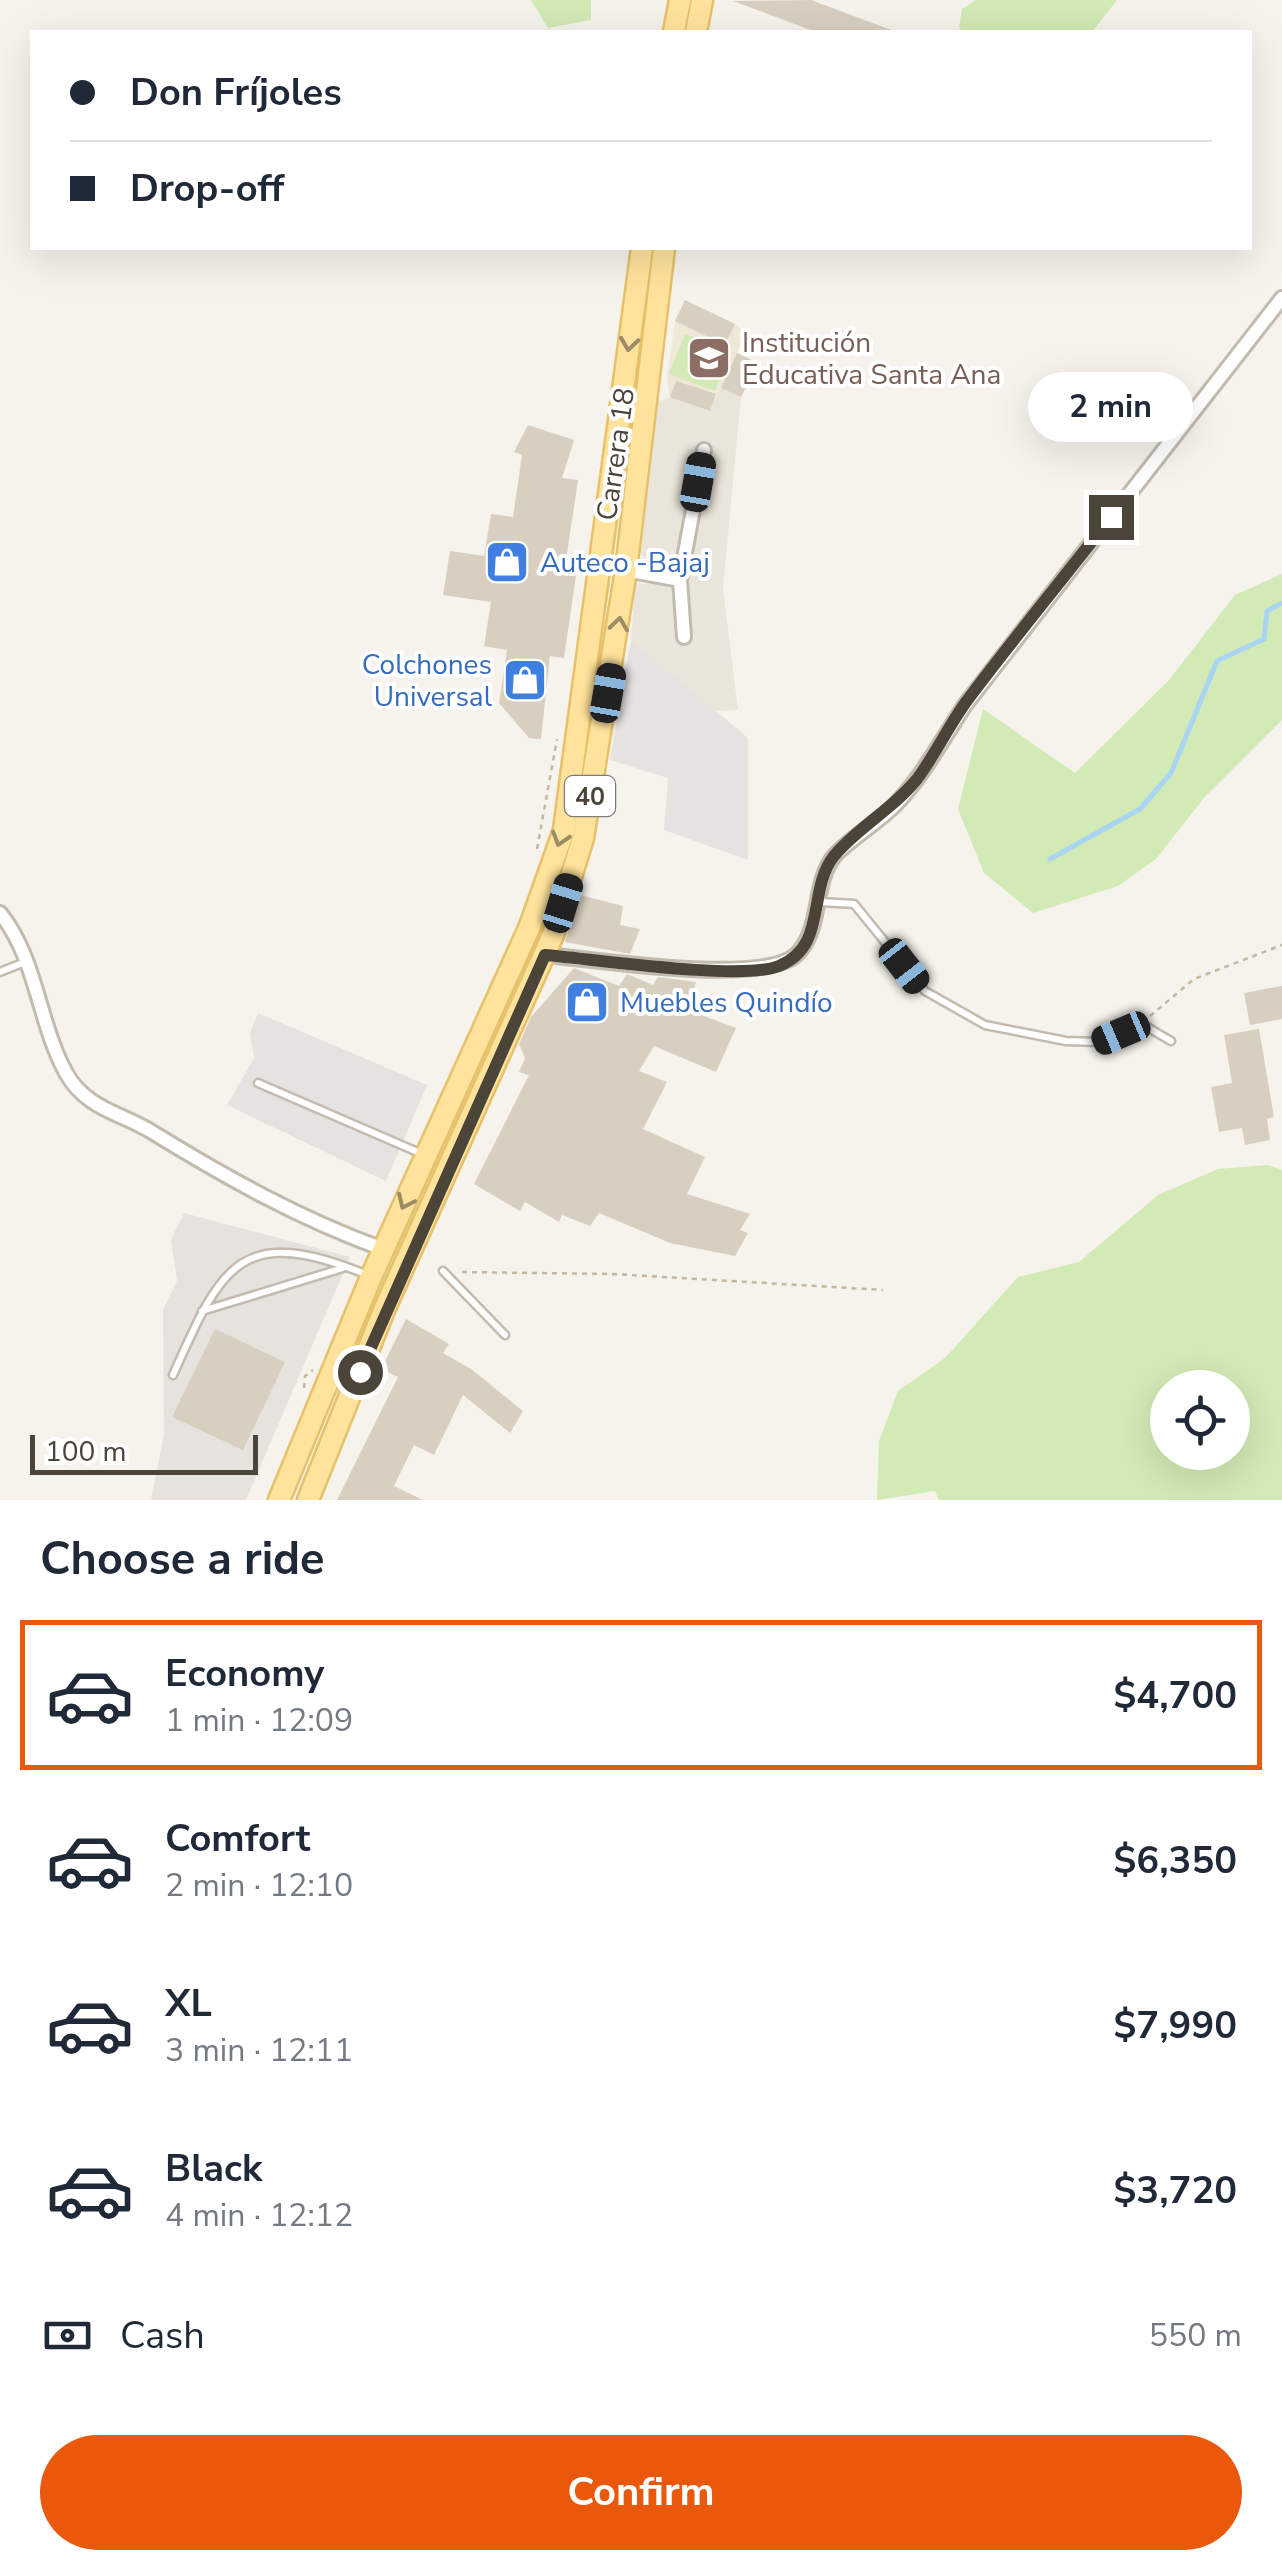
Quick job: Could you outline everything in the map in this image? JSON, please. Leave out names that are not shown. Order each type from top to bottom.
[{"type":"main road","points":[[674,30],[680,0]]},
{"type":"main road","points":[[696,30],[702,0]]},
{"type":"main road","name":"Carrera 18","points":[[279,1500],[383,1249],[530,926],[564,830],[642,250]]},
{"type":"main road","name":"Carrera 18","points":[[308,1500],[392,1292],[545,955],[583,838],[626,570],[664,250]]},
{"type":"street","points":[[545,955],[757,971],[796,957],[810,938],[824,874],[834,856],[894,805],[918,776],[964,704],[1282,298]]},
{"type":"street","points":[[684,638],[680,580],[704,450]]},
{"type":"street","points":[[626,570],[680,580]]},
{"type":"street","points":[[0,912],[18,935],[64,1070],[94,1104],[292,1213],[383,1249]]},
{"type":"lane","points":[[820,902],[854,904],[924,991],[957,1013],[985,1025],[1066,1041],[1100,1042],[1142,1024],[1170,1041]]},
{"type":"lane","points":[[0,972],[26,962]]},
{"type":"lane","points":[[258,1083],[426,1156]]},
{"type":"lane","points":[[173,1375],[213,1288],[237,1264],[252,1256],[290,1256],[371,1277]]},
{"type":"lane","points":[[201,1312],[344,1268]]},
{"type":"lane","points":[[443,1271],[505,1335]]},
{"type":"path","points":[[1142,1024],[1194,979],[1282,945]]},
{"type":"path","points":[[443,1271],[613,1274],[882,1290]]},
{"type":"shaded area","name":"Institución Educativa Santa Ana","points":[[685,300],[745,332],[737,353],[758,363],[741,397],[721,388],[710,411],[670,397],[667,379],[675,321]]},
{"type":"shaded area","points":[[721,388],[741,397],[723,588],[738,710],[715,711],[631,640],[635,583],[647,584],[650,565],[638,549],[657,402],[670,397],[709,411]]},
{"type":"shaded area","points":[[631,640],[748,738],[748,860],[664,830],[668,778],[610,760]]},
{"type":"shaded area","points":[[258,1013],[427,1085],[386,1181],[227,1105],[254,1058],[250,1033]]},
{"type":"shaded area","points":[[184,1213],[350,1257],[246,1500],[151,1500],[164,1434],[163,1310],[177,1281],[171,1239]]},
{"type":"green space","points":[[531,0],[591,0],[591,20],[548,28]]},
{"type":"green space","points":[[976,0],[1117,0],[1094,30],[961,30],[962,9]]},
{"type":"green space","points":[[650,250],[657,250],[574,838],[545,931],[362,1344],[353,1339],[538,929]]},
{"type":"green space","points":[[685,334],[730,351],[715,391],[669,374]]},
{"type":"green space","points":[[1282,574],[1282,720],[1204,798],[1156,859],[1118,886],[1033,913],[984,873],[958,809],[983,709],[1075,773],[1169,680],[1235,595]]},
{"type":"green space","points":[[1268,1165],[1282,1170],[1282,1500],[939,1500],[935,1491],[877,1500],[879,1441],[898,1391],[945,1358],[1018,1277],[1079,1262],[1158,1195],[1218,1169]]},
{"type":"building","points":[[811,0],[891,30],[811,30],[733,1]]},
{"type":"building","points":[[685,300],[735,324],[725,345],[675,321]]},
{"type":"building","points":[[737,353],[758,363],[741,397],[721,388]]},
{"type":"building","points":[[676,381],[716,394],[710,411],[670,397]]},
{"type":"building","name":"Auteco -Bajaj","points":[[528,425],[574,440],[562,478],[578,480],[565,567],[577,569],[564,658],[550,656],[541,739],[529,738],[499,703],[507,650],[484,646],[491,602],[443,595],[450,551],[484,556],[491,514],[513,517],[522,455],[514,452]]},
{"type":"building","points":[[580,895],[623,906],[620,925],[640,929],[630,954],[565,942]]},
{"type":"building","points":[[574,968],[619,986],[627,974],[653,985],[658,977],[696,982],[688,1010],[736,1028],[716,1072],[654,1046],[639,1071],[667,1082],[643,1129],[705,1157],[687,1194],[750,1214],[740,1230],[748,1233],[735,1256],[670,1243],[599,1213],[590,1226],[562,1215],[559,1222],[525,1202],[520,1211],[474,1184],[529,1075],[519,1072],[525,1058],[519,1044],[531,1017]]},
{"type":"building","points":[[1282,986],[1282,1019],[1250,1025],[1244,993]]},
{"type":"building","points":[[1259,1029],[1274,1117],[1267,1119],[1270,1140],[1245,1145],[1242,1128],[1219,1132],[1211,1087],[1232,1083],[1224,1035]]},
{"type":"building","points":[[406,1319],[449,1344],[443,1353],[471,1369],[523,1411],[510,1433],[463,1395],[434,1455],[414,1445],[394,1486],[423,1500],[337,1500],[398,1377],[381,1369]]},
{"type":"building","points":[[215,1329],[285,1362],[243,1450],[172,1417]]},
{"type":"waterway","points":[[1050,859],[1140,809],[1171,773],[1217,661],[1264,639],[1267,611],[1282,603]]},
{"type":"place","name":"Institución Educativa Santa Ana","points":[[709,358]]},
{"type":"place","name":"Auteco -Bajaj","points":[[507,562]]},
{"type":"place","name":"Colchones Universal","points":[[525,680]]},
{"type":"place","name":"Muebles Quindío","points":[[587,1002]]},
{"type":"route","points":[[360,1372],[545,955],[734,971],[776,967],[796,957],[810,938],[824,874],[834,856],[894,805],[918,776],[964,704],[1111,517]]}]
